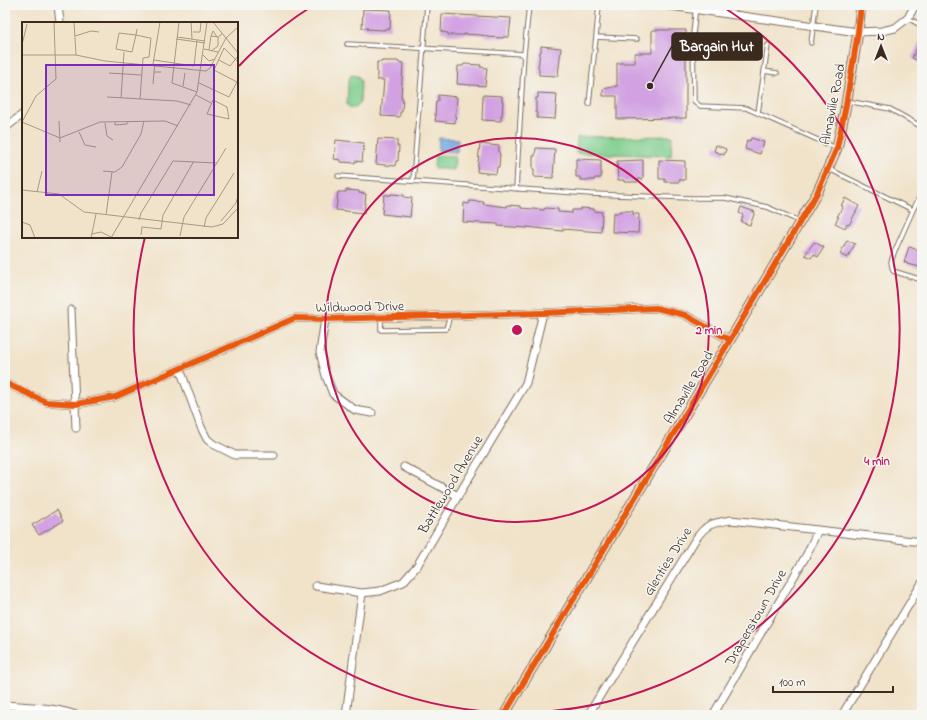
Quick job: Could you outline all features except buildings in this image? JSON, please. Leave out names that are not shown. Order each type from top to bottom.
[{"type":"street","points":[[58,5],[60,22]]},
{"type":"street","points":[[663,5],[696,7],[858,32],[882,31],[895,28],[908,18],[915,5]]},
{"type":"street","name":"Almaville Road","points":[[504,715],[817,193],[837,148],[858,32],[861,5]]},
{"type":"street","points":[[5,128],[22,115]]},
{"type":"street","name":"Wildwood Drive","points":[[5,383],[46,402],[76,404],[115,397],[295,318],[325,319],[450,316],[656,308],[685,315],[730,340]]},
{"type":"street","points":[[72,310],[76,428]]},
{"type":"street","name":"Battlewood Avenue","points":[[316,586],[362,593],[380,591],[403,582],[417,566],[526,383],[543,313]]},
{"type":"street","points":[[325,319],[320,352],[326,376],[333,394],[355,410],[372,413]]},
{"type":"street","points":[[180,369],[201,427],[207,439],[213,444],[235,455],[274,455]]},
{"type":"street","points":[[404,467],[458,496]]},
{"type":"street","name":"Glenties Drive","points":[[588,715],[691,546],[703,530],[713,523],[731,520],[922,542]]},
{"type":"street","name":"Draperstown Drive","points":[[713,715],[807,554],[818,530]]},
{"type":"street","points":[[842,715],[922,584]]},
{"type":"street","points":[[346,715],[362,593]]},
{"type":"street","points":[[5,705],[42,708],[76,715]]},
{"type":"lane","points":[[413,182],[427,5]]},
{"type":"lane","points":[[516,189],[524,54],[529,5]]},
{"type":"lane","points":[[589,104],[599,5]]},
{"type":"lane","points":[[811,43],[816,5]]},
{"type":"lane","points":[[696,7],[693,34],[694,101],[700,106],[746,108],[837,148]]},
{"type":"lane","points":[[908,18],[922,26]]},
{"type":"lane","points":[[596,37],[637,39]]},
{"type":"lane","points":[[347,44],[524,54]]},
{"type":"lane","points":[[758,113],[768,45]]},
{"type":"lane","points":[[764,71],[777,73]]},
{"type":"lane","points":[[846,101],[890,110],[922,127]]},
{"type":"lane","points":[[828,168],[913,210]]},
{"type":"lane","points":[[338,176],[590,194],[725,198],[767,207],[801,222]]},
{"type":"lane","points":[[922,192],[891,262],[893,271],[922,280]]},
{"type":"lane","points":[[381,317],[381,330],[446,329],[450,316]]},
{"type":"green space","points":[[351,75],[358,76],[361,82],[360,102],[355,108],[350,108],[347,105],[348,83]]},
{"type":"green space","points":[[672,136],[671,156],[576,153],[577,137]]},
{"type":"green space","points":[[435,155],[455,156],[454,170],[434,168]]},
{"type":"water","points":[[439,138],[458,139],[457,152],[438,151]]},
{"type":"cycle path","points":[[504,715],[817,193],[837,148],[846,105],[861,5]]},
{"type":"cycle path","points":[[5,383],[46,402],[76,404],[115,397],[295,318],[325,319],[543,313],[656,308],[685,315],[730,340]]},
{"type":"place","name":"Bargain Hut","points":[[650,86]]}]
